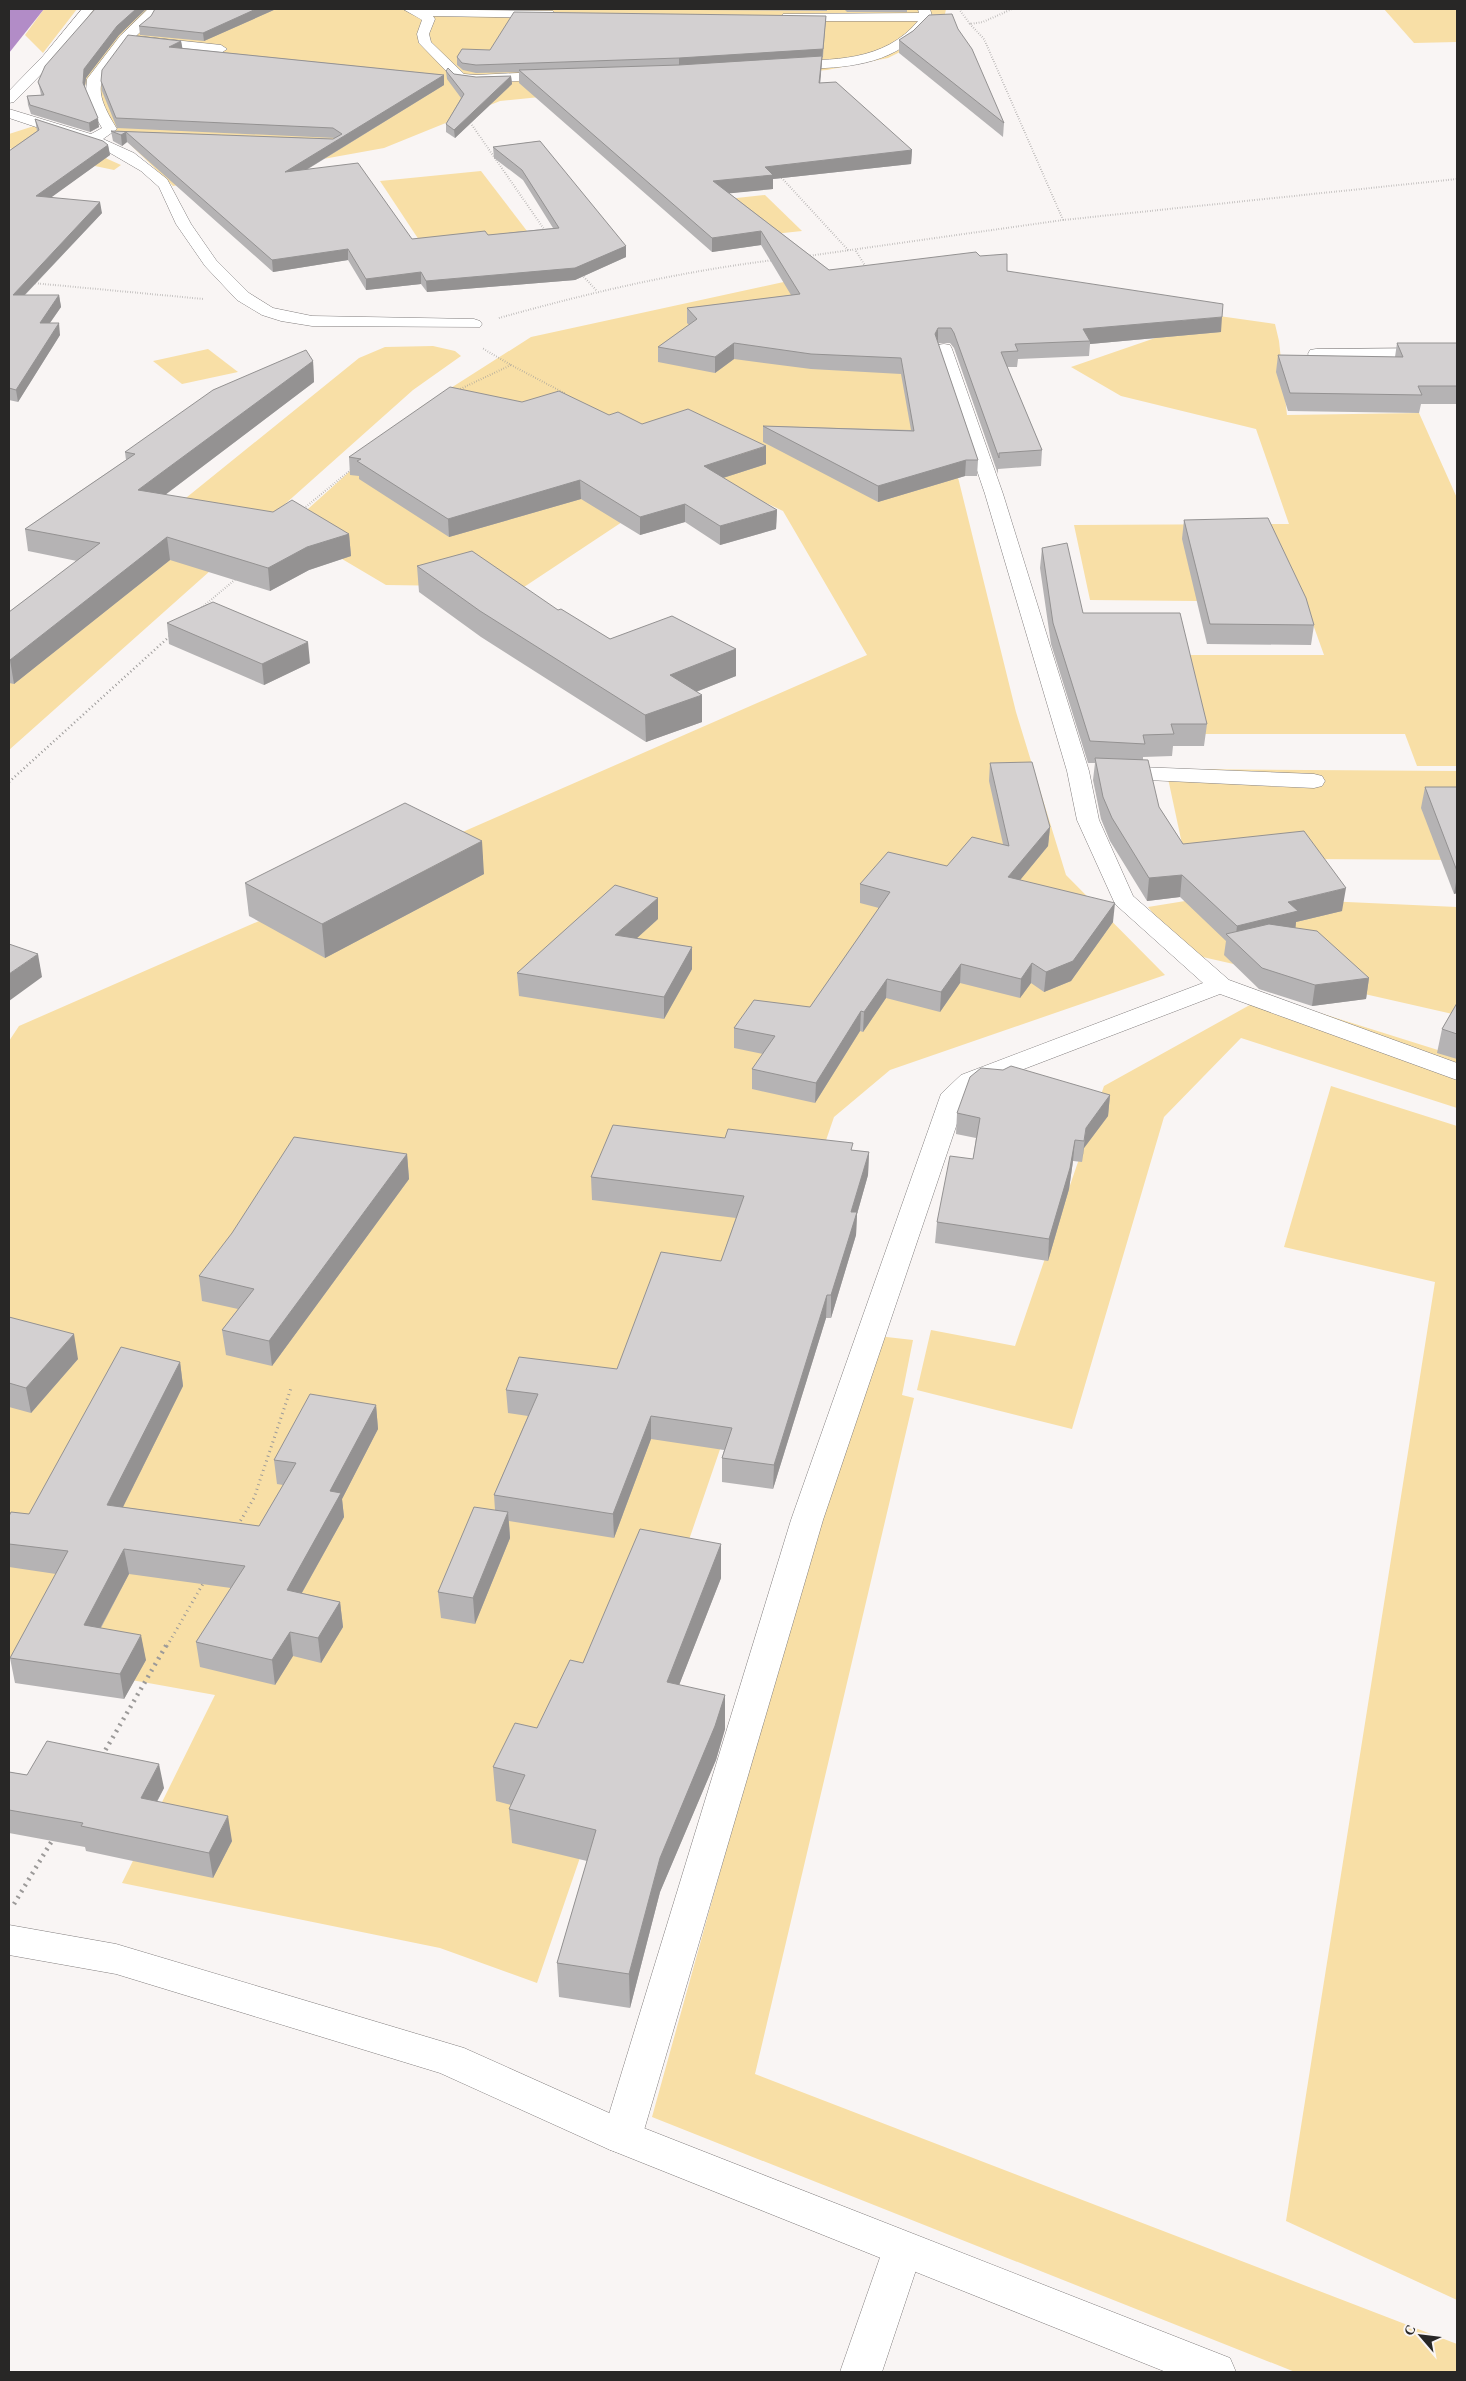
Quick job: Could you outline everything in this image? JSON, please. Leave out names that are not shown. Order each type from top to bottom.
[{"type":"main road","points":[[9,99],[48,59],[88,9]]},
{"type":"main road","points":[[98,137],[110,129],[102,116],[93,91],[94,79],[125,39],[146,20],[154,9]]},
{"type":"main road","points":[[413,10],[562,14]]},
{"type":"main road","points":[[413,10],[429,19],[423,34],[425,43],[460,77],[476,79],[567,75]]},
{"type":"main road","points":[[769,65],[843,62],[880,56],[902,43],[924,23],[921,14],[898,18],[778,17]]},
{"type":"main road","points":[[125,39],[221,50]]},
{"type":"main road","points":[[9,113],[98,137],[149,170],[171,195],[177,213],[214,269],[254,304],[276,314],[327,322],[474,324]]},
{"type":"main road","points":[[98,137],[127,135]]},
{"type":"main road","points":[[944,349],[994,494],[1078,771],[1088,820],[1123,898],[1220,985],[1457,1072]]},
{"type":"main road","points":[[1316,354],[1457,353]]},
{"type":"main road","points":[[1078,771],[1314,781]]},
{"type":"main road","points":[[622,2137],[807,1520],[954,1094],[970,1081],[994,1071],[1220,985]]},
{"type":"main road","points":[[9,1940],[116,1959],[450,2060],[622,2137],[1215,2372]]},
{"type":"main road","points":[[861,2372],[903,2249]]},
{"type":"path","points":[[959,9],[984,39],[1036,154],[1063,220]]},
{"type":"path","points":[[970,24],[983,22],[1012,9]]},
{"type":"path","points":[[472,125],[548,235]]},
{"type":"path","points":[[776,172],[849,251]]},
{"type":"path","points":[[800,257],[856,251],[1063,220],[1457,179]]},
{"type":"path","points":[[856,251],[869,271]]},
{"type":"path","points":[[570,396],[503,361],[469,339],[468,333],[474,324],[596,291],[703,269],[781,260]]},
{"type":"path","points":[[578,270],[596,291]]},
{"type":"path","points":[[28,282],[254,304]]},
{"type":"path","points":[[450,395],[511,365]]},
{"type":"path","points":[[296,516],[356,466]]},
{"type":"path","points":[[200,610],[243,572]]},
{"type":"path","points":[[9,782],[171,634]]},
{"type":"path","points":[[234,1532],[254,1498],[291,1388]]},
{"type":"path","points":[[99,1761],[209,1574]]},
{"type":"path","points":[[9,1913],[54,1837]]},
{"type":"shaded area","points":[[9,9],[44,9],[9,53]]},
{"type":"shaded area","points":[[44,9],[77,9],[43,53],[25,35]]},
{"type":"shaded area","points":[[946,9],[944,19],[926,39],[888,58],[827,70],[500,101],[384,148],[173,186],[104,119],[83,80],[88,10]]},
{"type":"shaded area","points":[[1384,9],[1457,9],[1457,42],[1414,43]]},
{"type":"shaded area","points":[[34,126],[121,165],[114,170],[9,148],[9,134]]},
{"type":"shaded area","points":[[481,171],[527,231],[421,243],[380,181]]},
{"type":"shaded area","points":[[765,195],[802,231],[726,239],[691,203]]},
{"type":"shaded area","points":[[852,267],[927,352],[1016,712],[1066,875],[1165,975],[890,1070],[834,1117],[537,1983],[440,1948],[122,1883],[215,1695],[9,1658],[9,1041],[19,1026],[867,655],[783,511],[699,471],[524,587],[386,585],[288,527],[421,407],[531,337]]},
{"type":"shaded area","points":[[1219,316],[1275,324],[1279,341],[1287,415],[1419,413],[1457,498],[1457,766],[1417,766],[1405,734],[1150,734],[1135,655],[1324,655],[1305,602],[1090,600],[1074,525],[1289,524],[1256,429],[1121,396],[1071,367]]},
{"type":"shaded area","points":[[433,346],[455,351],[461,356],[413,390],[9,750],[9,641],[359,358],[385,347]]},
{"type":"shaded area","points":[[208,349],[238,372],[182,384],[153,361]]},
{"type":"shaded area","points":[[1166,769],[1457,771],[1457,860],[1185,858]]},
{"type":"shaded area","points":[[1216,896],[1457,907],[1457,1015],[1185,953],[1148,907]]},
{"type":"shaded area","points":[[1266,996],[1457,1056],[1457,1108],[1241,1038],[1164,1117],[1072,1429],[917,1390],[931,1330],[1015,1346],[1104,1086]]},
{"type":"shaded area","points":[[1331,1086],[1457,1126],[1457,2300],[1286,2221],[1435,1282],[1284,1247]]},
{"type":"shaded area","points":[[869,1335],[913,1340],[902,1395],[914,1398],[755,2074],[1457,2344],[1457,2372],[1295,2372],[652,2117]]},
{"type":"building","points":[[95,9],[136,9],[117,26],[84,69],[83,83],[98,118],[89,123],[30,105],[27,96],[44,95],[38,82],[45,66]]},
{"type":"building","points":[[155,9],[256,9],[203,33],[139,26],[151,16]]},
{"type":"building","points":[[514,12],[826,16],[823,49],[679,58],[476,65],[462,63],[457,57],[462,49],[490,50]]},
{"type":"building","points":[[952,14],[958,29],[972,49],[1004,123],[899,40],[913,31],[929,15]]},
{"type":"building","points":[[128,35],[181,41],[169,47],[444,75],[285,172],[358,163],[412,239],[485,231],[488,235],[559,228],[522,170],[493,147],[540,141],[626,246],[575,268],[426,281],[421,272],[366,279],[348,249],[272,260],[126,132],[121,135],[111,131],[333,139],[342,134],[333,128],[116,118],[101,81],[102,70]]},
{"type":"building","points":[[822,56],[819,83],[836,82],[912,150],[765,167],[773,175],[713,181],[829,270],[976,252],[980,256],[1007,254],[1007,271],[1223,304],[1222,317],[1083,329],[1090,341],[1015,344],[1018,351],[1001,352],[1042,450],[999,453],[999,458],[951,328],[938,328],[935,334],[978,460],[966,460],[878,486],[763,426],[914,431],[901,358],[811,354],[734,343],[715,357],[658,347],[697,319],[687,308],[800,294],[761,231],[712,238],[519,70],[679,65]]},
{"type":"building","points":[[448,68],[454,74],[476,77],[511,76],[454,130],[446,124],[464,94],[446,71]]},
{"type":"building","points":[[35,119],[103,141],[108,145],[36,196],[100,202],[13,295],[59,295],[40,323],[59,323],[16,390],[9,388],[9,151],[39,130]]},
{"type":"building","points":[[1397,343],[1457,343],[1457,386],[1418,386],[1422,395],[1290,393],[1278,355],[1403,357]]},
{"type":"building","points":[[306,350],[313,361],[138,490],[273,512],[292,500],[349,534],[307,547],[268,568],[167,537],[9,660],[9,612],[100,543],[25,529],[135,454],[125,452],[213,390]]},
{"type":"building","points":[[450,387],[522,402],[559,391],[609,415],[618,412],[642,424],[688,409],[766,446],[704,466],[777,510],[720,526],[685,504],[640,517],[580,480],[448,519],[357,461],[361,459],[349,457]]},
{"type":"building","points":[[1268,518],[1306,598],[1314,625],[1210,624],[1184,520]]},
{"type":"building","points":[[1067,543],[1083,613],[1180,613],[1207,724],[1171,724],[1174,734],[1143,735],[1145,744],[1090,741],[1053,623],[1042,548]]},
{"type":"building","points":[[472,551],[558,610],[561,609],[610,639],[672,616],[736,649],[670,675],[702,695],[645,715],[480,611],[417,566]]},
{"type":"building","points":[[213,602],[308,642],[262,664],[167,623]]},
{"type":"building","points":[[1095,758],[1148,760],[1159,807],[1183,844],[1304,831],[1346,888],[1288,902],[1298,911],[1237,926],[1182,875],[1149,878],[1112,818],[1103,797]]},
{"type":"building","points":[[1032,762],[1050,827],[1008,877],[1115,903],[1073,961],[1046,972],[1032,963],[1021,979],[961,964],[941,992],[887,979],[864,1012],[861,1011],[816,1083],[752,1069],[775,1036],[734,1028],[754,1000],[810,1007],[890,892],[860,884],[888,852],[947,866],[972,837],[1009,846],[990,763]]},
{"type":"building","points":[[1425,787],[1457,787],[1457,871]]},
{"type":"building","points":[[405,803],[482,841],[322,924],[245,883]]},
{"type":"building","points":[[615,885],[658,898],[615,935],[692,947],[664,997],[517,973]]},
{"type":"building","points":[[1269,924],[1317,931],[1369,978],[1315,985],[1262,968],[1226,934]]},
{"type":"building","points":[[9,944],[38,954],[9,974]]},
{"type":"building","points":[[1457,1003],[1457,1034],[1442,1029]]},
{"type":"building","points":[[1011,1066],[1110,1095],[1086,1128],[1084,1141],[1075,1140],[1070,1168],[1049,1239],[937,1222],[950,1156],[973,1159],[980,1118],[957,1113],[970,1077],[981,1068],[1003,1070]]},
{"type":"building","points":[[613,1125],[725,1138],[728,1129],[853,1143],[851,1150],[869,1152],[851,1212],[857,1212],[831,1295],[827,1295],[774,1465],[722,1458],[732,1428],[651,1416],[613,1514],[494,1495],[538,1394],[506,1390],[519,1357],[617,1369],[661,1252],[721,1261],[744,1196],[591,1177]]},
{"type":"building","points":[[294,1137],[407,1154],[269,1341],[222,1330],[254,1289],[199,1276],[232,1233]]},
{"type":"building","points":[[9,1317],[74,1334],[26,1388],[9,1383]]},
{"type":"building","points":[[121,1347],[180,1362],[107,1505],[259,1526],[296,1463],[274,1460],[310,1394],[376,1405],[330,1491],[341,1493],[287,1590],[340,1602],[318,1638],[290,1632],[272,1660],[196,1642],[245,1566],[124,1549],[84,1625],[141,1635],[120,1674],[10,1658],[68,1551],[9,1544],[9,1516],[11,1512],[29,1514]]},
{"type":"building","points":[[474,1507],[508,1512],[473,1598],[438,1592]]},
{"type":"building","points":[[640,1529],[721,1544],[667,1682],[725,1695],[715,1726],[660,1858],[629,1974],[557,1963],[596,1830],[509,1809],[525,1775],[493,1767],[515,1723],[537,1728],[570,1660],[583,1663]]},
{"type":"building","points":[[47,1741],[159,1764],[141,1798],[228,1816],[209,1853],[81,1826],[83,1823],[9,1810],[9,1772],[27,1775]]}]
